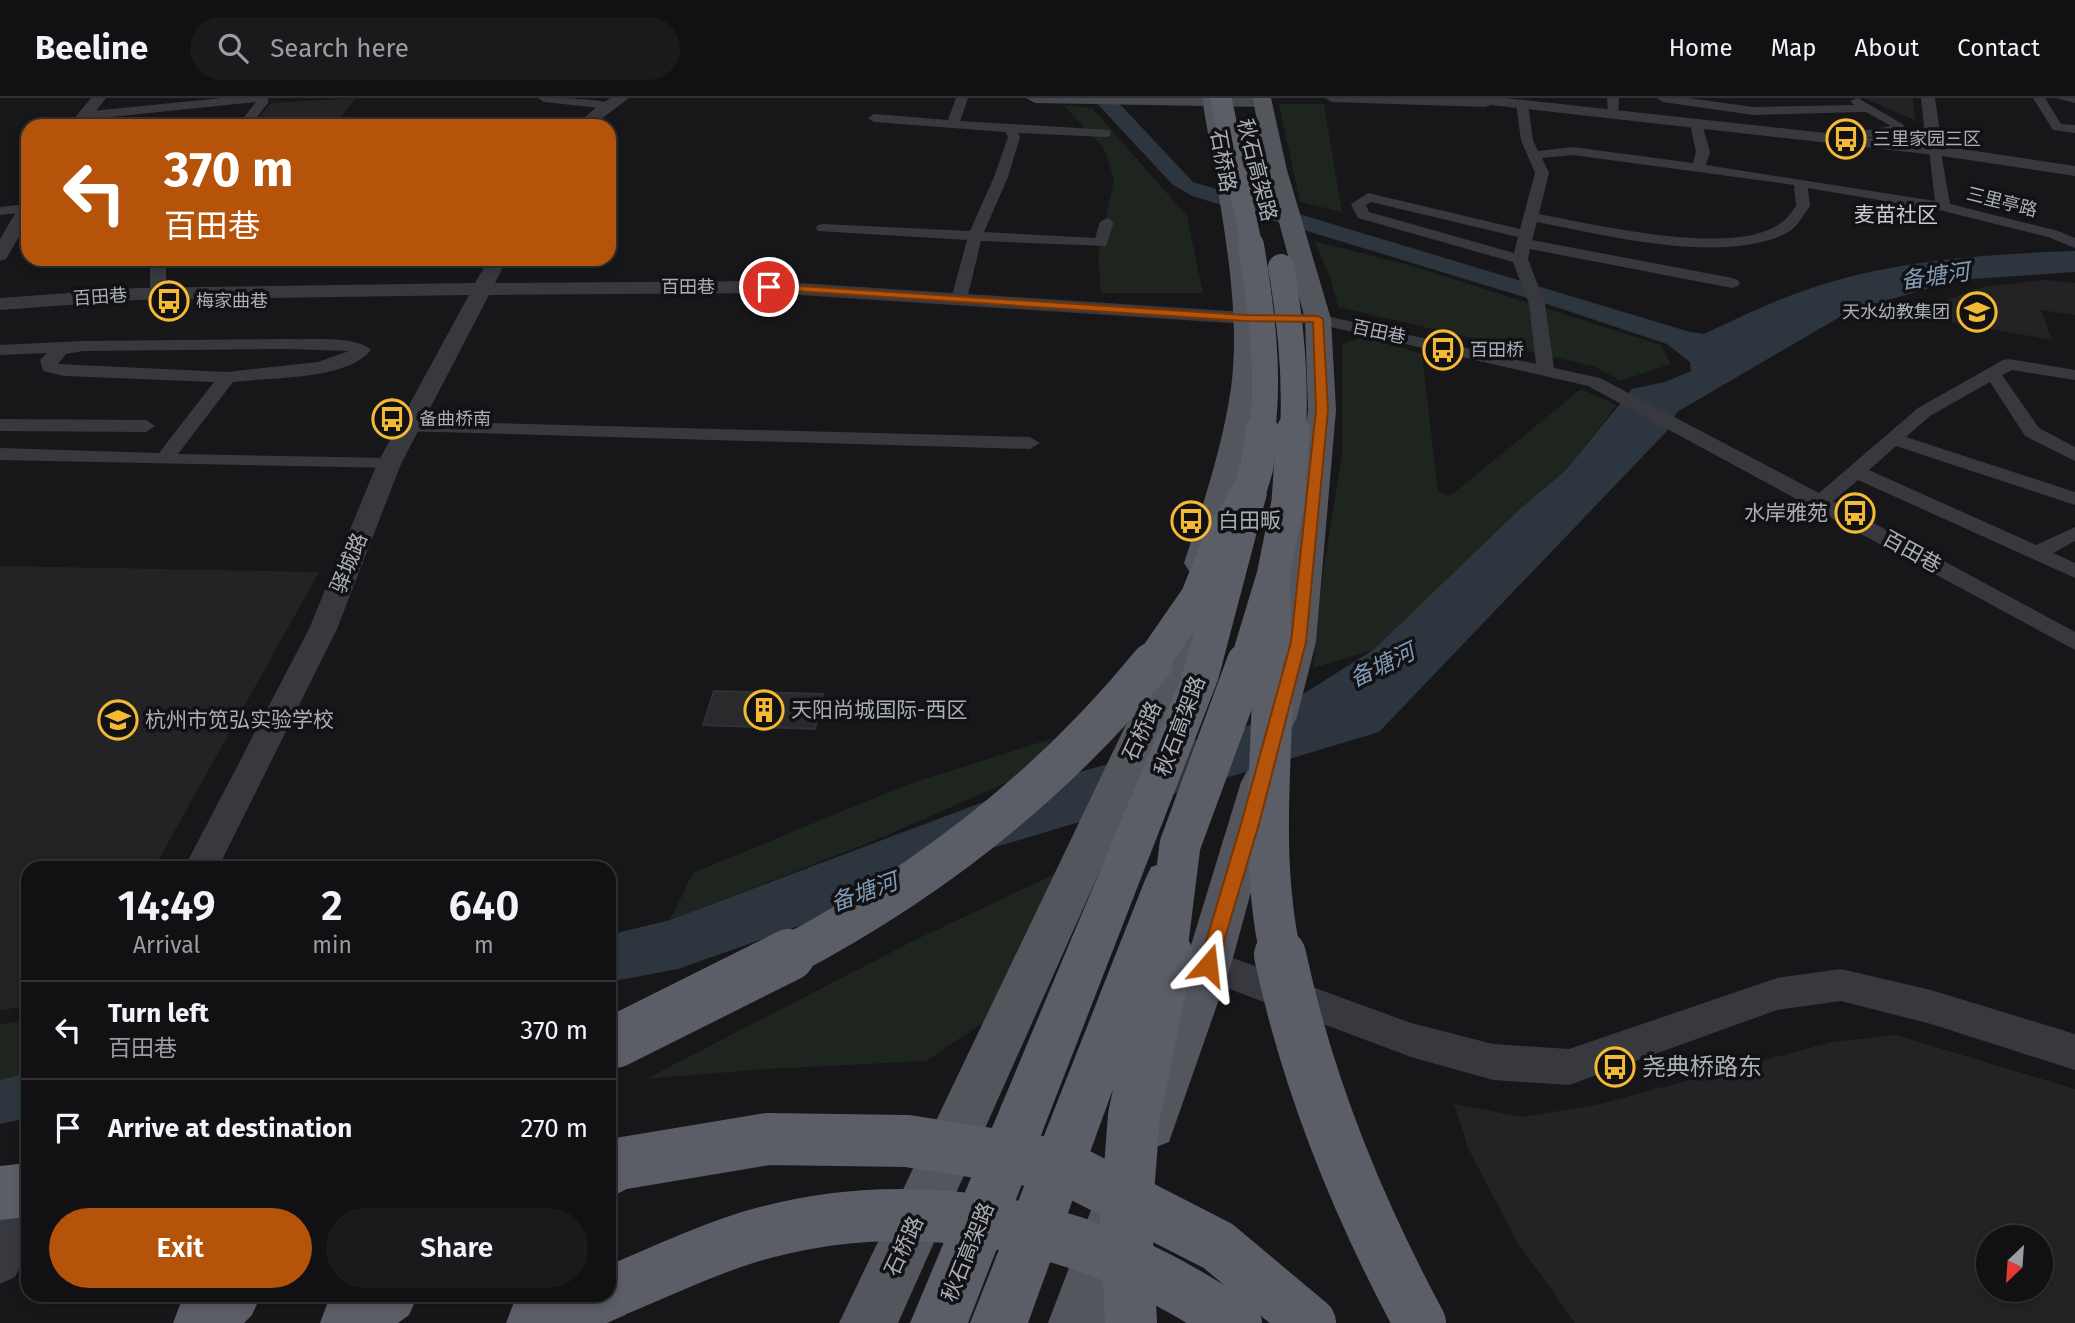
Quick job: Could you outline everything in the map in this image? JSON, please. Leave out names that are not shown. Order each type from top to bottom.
[{"type":"highway","name":"秋石高架路","points":[[939,1323],[1199,680],[1254,485],[1265,410],[1265,328],[1226,100]]},
{"type":"highway","name":"秋石高架路","points":[[999,1323],[1222,735],[1273,576],[1289,489],[1295,394],[1292,330],[1283,277],[1226,100]]},
{"type":"highway","points":[[616,1041],[819,939],[956,851],[1053,775],[1088,740],[1164,648],[1195,600],[1220,540],[1254,485]]},
{"type":"highway","points":[[1273,576],[1273,685],[1268,825],[1270,894],[1282,974],[1307,1062],[1334,1142],[1420,1323]]},
{"type":"highway","points":[[1131,1323],[1126,1218],[1133,1116],[1171,935],[1181,845]]},
{"type":"highway","points":[[616,1165],[768,1139],[907,1140],[1060,1166],[1218,1246],[1310,1323]]},
{"type":"highway","points":[[0,1193],[21,1190]]},
{"type":"highway","points":[[616,1290],[697,1256],[768,1232],[846,1216],[933,1213],[1004,1224],[1071,1241],[1153,1273],[1236,1323]]},
{"type":"highway","points":[[202,1323],[224,1302]]},
{"type":"highway","points":[[349,1323],[379,1302]]},
{"type":"highway","points":[[535,1323],[587,1302]]},
{"type":"main road","points":[[1035,98],[1226,100],[1285,202],[1318,319],[1322,410],[1298,642],[1250,824],[1208,965],[1077,1323]]},
{"type":"main road","name":"石桥路","points":[[868,1323],[1163,687],[1232,463],[1245,386],[1245,318],[1227,203],[1208,122],[1226,100]]},
{"type":"street","points":[[81,119],[99,98]]},
{"type":"street","points":[[95,119],[260,98],[262,103],[249,119]]},
{"type":"street","points":[[544,98],[615,101]]},
{"type":"street","points":[[953,125],[962,98]]},
{"type":"street","points":[[1332,98],[1613,105],[1696,124],[1934,150],[2075,171]]},
{"type":"street","points":[[1466,98],[1522,104]]},
{"type":"street","points":[[1663,98],[1753,111],[1869,108]]},
{"type":"street","points":[[1764,98],[1799,120],[1810,136]]},
{"type":"street","points":[[1831,133],[1868,134],[1896,130],[1898,125],[1849,98]]},
{"type":"street","name":"三里亭路","points":[[1928,98],[1943,207],[2053,234],[2075,244]]},
{"type":"street","points":[[2039,98],[2057,127],[2075,129]]},
{"type":"street","points":[[2062,98],[2075,99]]},
{"type":"street","points":[[592,119],[615,101]]},
{"type":"street","points":[[1522,104],[1527,140],[1542,173],[1524,253],[1537,304],[1546,370]]},
{"type":"street","points":[[874,118],[1010,129],[1107,133]]},
{"type":"street","points":[[1696,124],[1703,152],[1698,168]]},
{"type":"street","points":[[959,299],[975,236],[1001,177],[1014,137],[1010,129]]},
{"type":"street","points":[[1534,155],[1573,151],[1800,182],[1943,207]]},
{"type":"street","points":[[1530,217],[1686,242],[1743,242],[1786,226],[1803,206],[1800,182]]},
{"type":"street","points":[[1524,253],[1391,201],[1368,197],[1357,204],[1363,215],[1524,253],[1685,273],[1732,283]]},
{"type":"street","points":[[0,211],[21,208]]},
{"type":"street","points":[[0,255],[21,218]]},
{"type":"street","points":[[823,228],[1101,243],[1107,222]]},
{"type":"street","points":[[1685,273],[1690,258],[1686,242]]},
{"type":"street","points":[[158,293],[160,266]]},
{"type":"street","name":"驿城路","points":[[205,861],[323,629],[389,464],[494,266]]},
{"type":"street","name":"百田巷","points":[[0,304],[158,293],[483,287],[769,287],[1245,318],[1318,319],[1594,382],[2075,642]]},
{"type":"street","points":[[0,350],[83,346],[286,344],[350,346],[362,350],[353,359],[335,365],[227,377],[64,371],[49,367],[49,360],[61,350],[83,346]]},
{"type":"street","points":[[1820,502],[1924,412],[2009,364],[2075,375]]},
{"type":"street","points":[[1993,374],[2032,432],[2075,455]]},
{"type":"street","points":[[164,458],[227,377]]},
{"type":"street","points":[[3,428],[146,426]]},
{"type":"street","points":[[408,427],[1030,443]]},
{"type":"street","points":[[1893,439],[2075,499]]},
{"type":"street","points":[[0,454],[389,464]]},
{"type":"street","points":[[1855,471],[2075,571]]},
{"type":"street","points":[[2037,553],[2075,533]]},
{"type":"street","points":[[1208,965],[1411,1040],[1493,1062],[1569,1067],[1777,994],[1841,985],[1931,1007],[2075,1052]]},
{"type":"street","points":[[0,1262],[21,1221]]},
{"type":"shaded area","points":[[356,98],[340,119],[258,119],[271,103]]},
{"type":"shaded area","points":[[1863,98],[1913,98],[1915,120]]},
{"type":"shaded area","points":[[1279,104],[1324,104],[1342,212],[1300,202]]},
{"type":"shaded area","points":[[1063,105],[1092,108],[1187,216],[1203,293],[1101,293],[1098,255],[1114,180],[1104,148]]},
{"type":"shaded area","points":[[1314,241],[1412,266],[1661,345],[1671,364],[1620,381],[1596,367],[1338,307],[1330,277]]},
{"type":"shaded area","name":"天水幼教集团","points":[[2046,280],[2075,283],[2075,315],[2041,310],[2052,340],[1905,314],[1984,287]]},
{"type":"shaded area","points":[[1365,336],[1422,354],[1438,492],[1450,496],[1581,389],[1617,405],[1565,471],[1522,507],[1373,650],[1313,668],[1323,573],[1342,454],[1342,344]]},
{"type":"shaded area","name":"杭州市笕弘实验学校","points":[[0,566],[319,572],[158,861],[21,861],[21,1007],[0,1010]]},
{"type":"shaded area","points":[[1054,738],[1015,779],[871,842],[670,920],[693,873],[906,785]]},
{"type":"shaded area","points":[[1057,873],[990,1018],[926,1061],[768,1069],[646,1079],[913,941]]},
{"type":"shaded area","points":[[21,1020],[21,1075],[0,1080],[0,1025]]},
{"type":"shaded area","points":[[1896,1035],[2075,1089],[2075,1323],[1575,1323],[1516,1240],[1468,1148],[1454,1104],[1523,1117],[1596,1105],[1832,1042]]},
{"type":"water","points":[[1092,98],[1114,98],[1193,182],[1690,332],[1704,334],[1792,295],[1859,274],[1894,267],[1964,258],[2075,251],[2075,272],[1957,280],[1850,311],[1677,412],[1667,431],[1379,732],[969,855],[678,958],[616,975],[616,933],[670,920],[1018,789],[1257,723],[1373,650],[1522,507],[1565,471],[1632,389],[1665,382],[1691,371],[1690,362],[1667,344],[1547,304],[1192,196],[1172,184]]},
{"type":"water","points":[[21,1075],[21,1120],[0,1124],[0,1080]]},
{"type":"building","name":"天阳尚城国际-西区","points":[[714,691],[823,694],[815,729],[703,725]]},
{"type":"waterway","name":"备塘河","points":[[616,970],[678,958],[874,889]]},
{"type":"place","name":"三里家园三区","points":[[1846,139]]},
{"type":"place","name":"梅家曲巷","points":[[169,301]]},
{"type":"place","name":"天水幼教集团","points":[[1977,312]]},
{"type":"place","name":"百田桥","points":[[1443,350]]},
{"type":"place","name":"备曲桥南","points":[[392,419]]},
{"type":"place","name":"水岸雅苑","points":[[1855,513]]},
{"type":"place","name":"白田畈","points":[[1191,521]]},
{"type":"place","name":"天阳尚城国际-西区","points":[[764,710]]},
{"type":"place","name":"杭州市笕弘实验学校","points":[[118,720]]},
{"type":"place","name":"尧典桥路东","points":[[1615,1067]]},
{"type":"district","name":"麦苗社区","points":[[1896,215]]},
{"type":"route","points":[[769,287],[1245,318],[1318,319],[1322,410],[1298,642],[1250,824],[1208,965]]}]
